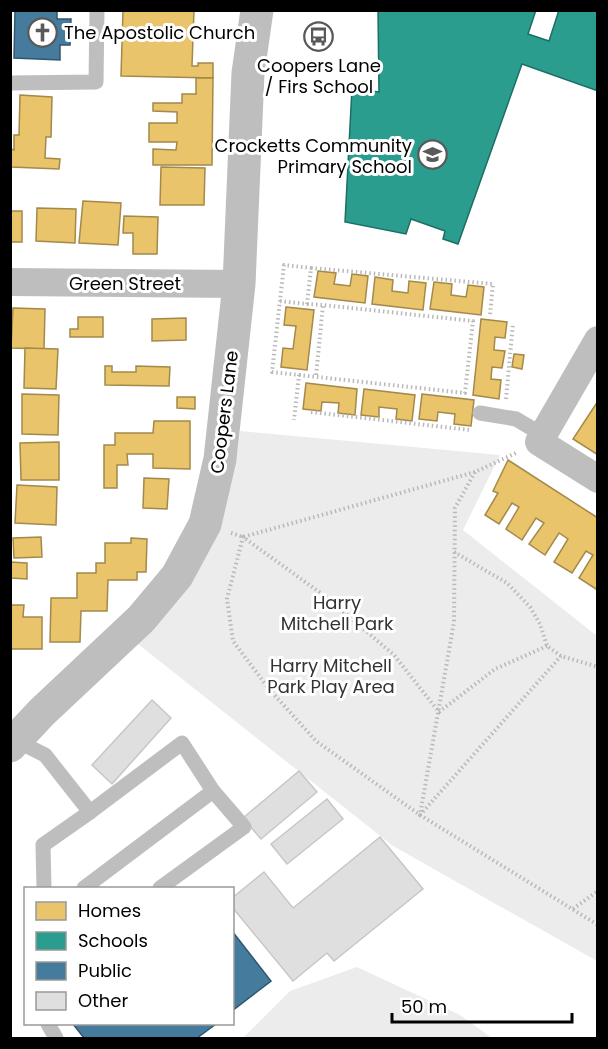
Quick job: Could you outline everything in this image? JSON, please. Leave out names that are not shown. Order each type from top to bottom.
[{"type":"street","name":"Coopers Lane","points":[[12,740],[141,620],[177,576],[205,524],[220,459],[239,284],[248,73],[257,10]]},
{"type":"street","name":"Green Street","points":[[10,282],[239,284]]},
{"type":"street","points":[[597,340],[541,438],[597,479]]},
{"type":"lane","points":[[10,83],[96,82],[97,10]]},
{"type":"lane","points":[[480,413],[516,419],[541,438]]},
{"type":"lane","points":[[12,740],[45,755],[90,812]]},
{"type":"lane","points":[[44,887],[44,845],[182,743],[213,791],[244,827],[161,887]]},
{"type":"lane","points":[[85,887],[213,791]]},
{"type":"path","points":[[280,301],[473,321],[465,393],[273,372],[280,301],[284,265],[493,285],[490,315]]},
{"type":"path","points":[[307,304],[311,267]]},
{"type":"path","points":[[316,376],[324,305]]},
{"type":"path","points":[[504,417],[513,323]]},
{"type":"path","points":[[294,420],[299,375]]},
{"type":"path","points":[[311,412],[471,430]]},
{"type":"path","points":[[243,537],[474,472],[541,438]]},
{"type":"path","points":[[420,815],[454,622],[455,508],[474,472]]},
{"type":"path","points":[[205,524],[243,537],[326,597],[394,655],[439,712]]},
{"type":"path","points":[[243,537],[227,599],[233,641],[269,689],[316,741],[420,815],[597,925]]},
{"type":"path","points":[[454,552],[507,583],[530,607],[540,624],[547,646],[561,656],[597,667]]},
{"type":"path","points":[[439,712],[495,669],[547,646]]},
{"type":"path","points":[[420,815],[561,656]]},
{"type":"path","points":[[573,909],[597,891]]},
{"type":"green space","name":"Harry Mitchell Park","points":[[240,431],[500,455],[463,530],[597,636],[597,961],[393,846],[138,644],[221,514],[237,457]]},
{"type":"green space","points":[[357,967],[460,1015],[492,1038],[243,1038],[290,991]]},
{"type":"building: Homes","points":[[123,10],[194,10],[192,66],[198,66],[198,63],[213,63],[213,78],[121,76]]},
{"type":"building: Homes","points":[[196,78],[213,78],[212,165],[153,165],[153,149],[176,150],[177,142],[149,142],[149,123],[177,123],[177,112],[153,111],[153,103],[182,103],[182,94],[196,94]]},
{"type":"building: Homes","points":[[20,95],[52,97],[51,137],[46,137],[45,158],[60,159],[59,169],[11,167],[14,135],[19,135]]},
{"type":"building: Homes","points":[[161,167],[205,168],[204,205],[160,205]]},
{"type":"building: Homes","points":[[83,201],[121,203],[118,245],[79,243]]},
{"type":"building: Homes","points":[[37,208],[76,209],[75,243],[36,241]]},
{"type":"building: Homes","points":[[10,211],[22,211],[22,242],[10,242]]},
{"type":"building: Homes","points":[[124,216],[158,217],[157,254],[133,254],[133,233],[123,233]]},
{"type":"building: Homes","points":[[318,271],[336,273],[334,284],[350,286],[352,274],[368,276],[365,303],[314,297]]},
{"type":"building: Homes","points":[[375,277],[393,280],[392,291],[408,293],[409,281],[426,283],[423,310],[372,304]]},
{"type":"building: Homes","points":[[434,282],[452,284],[451,295],[466,297],[468,285],[484,287],[481,315],[430,309]]},
{"type":"building: Homes","points":[[286,307],[314,310],[307,370],[281,367],[283,348],[293,349],[296,326],[284,325]]},
{"type":"building: Homes","points":[[13,308],[45,309],[44,349],[11,348]]},
{"type":"building: Homes","points":[[78,317],[103,317],[103,337],[70,337],[70,329],[78,329]]},
{"type":"building: Homes","points":[[186,318],[186,340],[152,341],[152,319]]},
{"type":"building: Homes","points":[[481,319],[507,322],[505,338],[495,337],[494,350],[505,351],[502,368],[492,367],[491,379],[501,380],[499,399],[473,395]]},
{"type":"building: Homes","points":[[25,348],[58,349],[56,389],[24,388]]},
{"type":"building: Homes","points":[[514,354],[524,355],[522,369],[512,367]]},
{"type":"building: Homes","points":[[105,366],[112,366],[112,372],[136,372],[136,366],[170,367],[169,386],[105,385]]},
{"type":"building: Homes","points":[[306,383],[357,389],[355,415],[338,413],[339,403],[322,402],[321,411],[303,409]]},
{"type":"building: Homes","points":[[364,389],[415,395],[412,421],[396,419],[397,409],[379,407],[379,417],[361,415]]},
{"type":"building: Homes","points":[[22,394],[59,395],[58,435],[22,434]]},
{"type":"building: Homes","points":[[422,394],[474,400],[471,426],[454,424],[455,414],[438,412],[437,421],[419,419]]},
{"type":"building: Homes","points":[[177,397],[195,397],[195,409],[177,408]]},
{"type":"building: Homes","points":[[598,401],[598,455],[573,439]]},
{"type":"building: Homes","points":[[154,421],[190,421],[190,469],[153,468],[153,454],[127,454],[128,465],[117,465],[117,488],[104,488],[104,445],[115,445],[115,433],[153,433]]},
{"type":"building: Homes","points":[[59,442],[59,480],[21,480],[20,443]]},
{"type":"building: Homes","points":[[508,460],[598,518],[598,587],[596,589],[579,578],[593,555],[586,551],[572,573],[554,562],[568,539],[559,533],[545,555],[529,544],[544,523],[536,518],[522,540],[506,529],[519,507],[512,503],[499,524],[485,515],[498,493],[493,491]]},
{"type":"building: Homes","points":[[144,478],[169,479],[167,509],[143,508]]},
{"type":"building: Homes","points":[[17,485],[57,487],[56,525],[15,523]]},
{"type":"building: Homes","points":[[41,537],[42,557],[14,558],[13,538]]},
{"type":"building: Homes","points":[[131,538],[147,539],[146,572],[137,572],[137,580],[108,580],[107,611],[81,611],[80,642],[50,642],[51,598],[77,598],[77,573],[96,573],[96,563],[105,563],[105,543],[131,543]]},
{"type":"building: Homes","points":[[10,562],[27,563],[27,579],[10,578]]},
{"type":"building: Homes","points":[[10,605],[24,605],[23,617],[42,617],[42,649],[10,649]]},
{"type":"building: Schools","points":[[378,10],[536,10],[528,34],[549,41],[559,10],[598,10],[598,91],[522,64],[458,244],[443,239],[445,231],[411,219],[406,234],[345,222],[352,88],[379,92]]},
{"type":"building: Public","name":"The Apostolic Church","points":[[15,10],[57,10],[57,19],[71,19],[70,45],[60,45],[60,60],[14,58]]},
{"type":"building: Public","points":[[234,934],[271,981],[234,1009]]},
{"type":"building: Public","points":[[74,1025],[215,1025],[197,1038],[84,1038]]},
{"type":"building: Other","points":[[152,700],[171,718],[112,784],[92,765]]},
{"type":"building: Other","points":[[299,771],[317,792],[261,839],[243,818]]},
{"type":"building: Other","points":[[327,799],[343,819],[287,864],[271,844]]},
{"type":"building: Other","points":[[380,837],[423,889],[334,961],[327,953],[293,981],[234,909],[234,896],[264,872],[293,908]]},
{"type":"place","name":"The Apostolic Church","points":[[43,32]]},
{"type":"place","name":"Coopers Lane / Firs School","points":[[319,36]]},
{"type":"place","name":"Crocketts Community Primary School","points":[[433,155]]},
{"type":"park label","name":"Harry Mitchell Park Play Area","points":[[331,675]]}]
